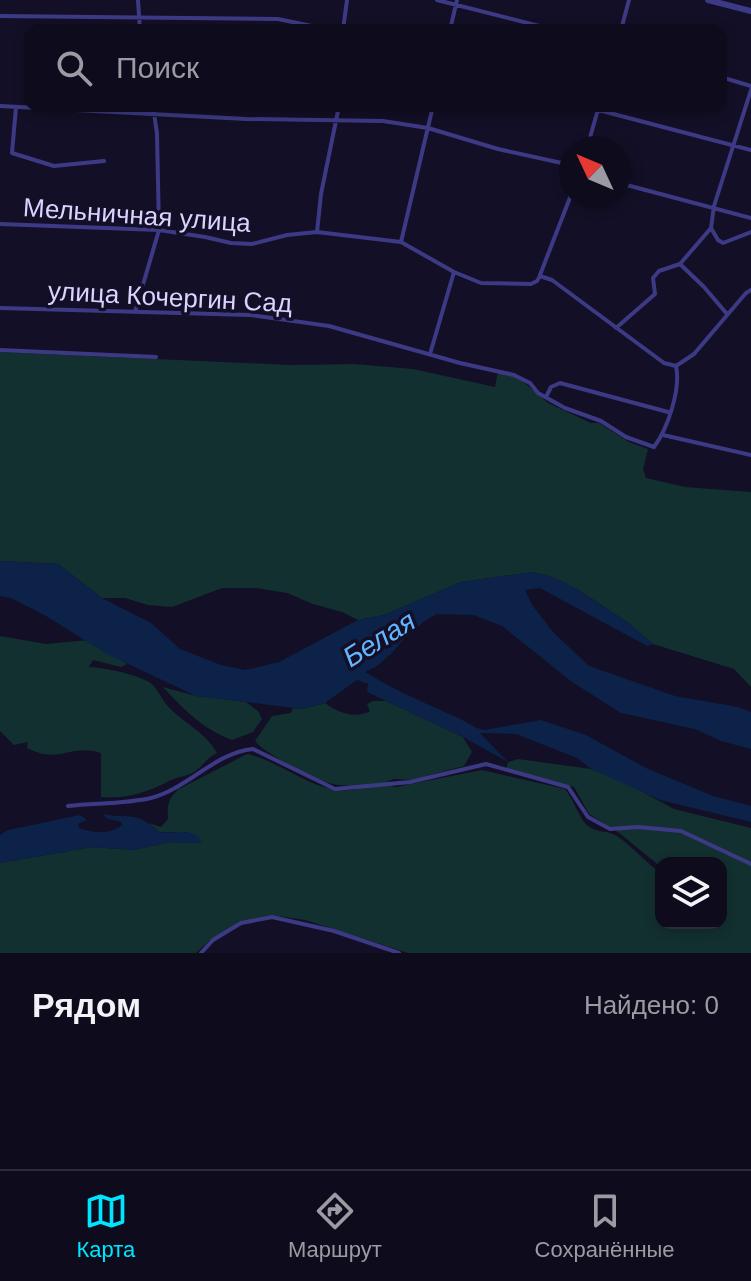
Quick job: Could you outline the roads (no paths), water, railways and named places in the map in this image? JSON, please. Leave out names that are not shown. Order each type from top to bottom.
[{"type":"street","points":[[138,0],[139,24]]},
{"type":"street","points":[[344,24],[347,0]]},
{"type":"street","points":[[437,0],[457,2],[534,24]]},
{"type":"street","points":[[623,24],[629,0]]},
{"type":"street","points":[[708,0],[751,11]]},
{"type":"street","points":[[452,24],[457,2]]},
{"type":"street","points":[[0,16],[138,20],[278,19],[302,24]]},
{"type":"street","points":[[616,328],[655,294],[653,278],[659,271],[680,264],[711,228],[714,206],[751,88],[727,79]]},
{"type":"street","points":[[0,106],[24,107]]},
{"type":"street","points":[[16,107],[12,153],[54,166],[104,161]]},
{"type":"street","points":[[115,112],[246,119],[383,121],[428,128],[498,149],[559,162]]},
{"type":"street","points":[[317,232],[321,194],[339,112]]},
{"type":"street","points":[[401,242],[432,112]]},
{"type":"street","points":[[590,136],[597,112]]},
{"type":"street","points":[[612,112],[751,150]]},
{"type":"street","points":[[135,312],[159,230],[155,114]]},
{"type":"street","points":[[631,186],[751,218]]},
{"type":"street","points":[[566,208],[540,276],[552,280],[664,363],[676,366],[694,354],[751,290]]},
{"type":"street","name":"Мельничная улица","points":[[0,224],[159,230],[252,244],[287,235],[317,232],[401,242],[454,272],[481,283],[531,284],[540,276]]},
{"type":"street","points":[[711,228],[723,243],[751,232]]},
{"type":"street","points":[[680,264],[727,314]]},
{"type":"street","points":[[430,354],[454,272]]},
{"type":"street","name":"улица Кочергин Сад","points":[[0,308],[250,315],[298,320],[514,375],[565,408],[601,421],[641,444],[654,447],[663,435]]},
{"type":"street","points":[[0,350],[156,357]]},
{"type":"street","points":[[676,366],[679,382],[663,435],[751,455]]},
{"type":"street","points":[[546,397],[551,387],[560,383],[669,412]]},
{"type":"street","points":[[68,806],[152,797],[194,778],[238,750],[253,749],[335,789],[410,782],[486,764],[568,787],[588,817],[610,829],[638,827],[681,831],[751,864]]},
{"type":"street","points":[[201,953],[213,940],[241,923],[272,917],[334,931],[399,953]]},
{"type":"water","name":"Белая","points":[[0,561],[58,564],[102,598],[151,623],[180,649],[221,665],[245,670],[279,662],[358,620],[384,615],[461,582],[532,572],[553,577],[627,622],[653,644],[647,646],[540,588],[525,590],[532,605],[554,633],[589,666],[675,696],[751,712],[751,749],[721,741],[695,729],[621,713],[572,682],[502,626],[474,615],[437,614],[407,635],[377,666],[365,672],[480,729],[541,720],[586,735],[646,768],[713,796],[751,806],[751,822],[660,800],[591,769],[577,758],[516,734],[480,733],[508,762],[367,692],[368,684],[357,680],[325,703],[303,709],[196,696],[107,654],[11,598],[0,596]]},
{"type":"water","points":[[103,814],[137,818],[159,832],[194,834],[202,841],[170,842],[134,850],[92,847],[0,863],[0,835],[8,830],[80,815],[87,820],[78,824],[79,828],[85,830],[107,832],[122,825]]}]
